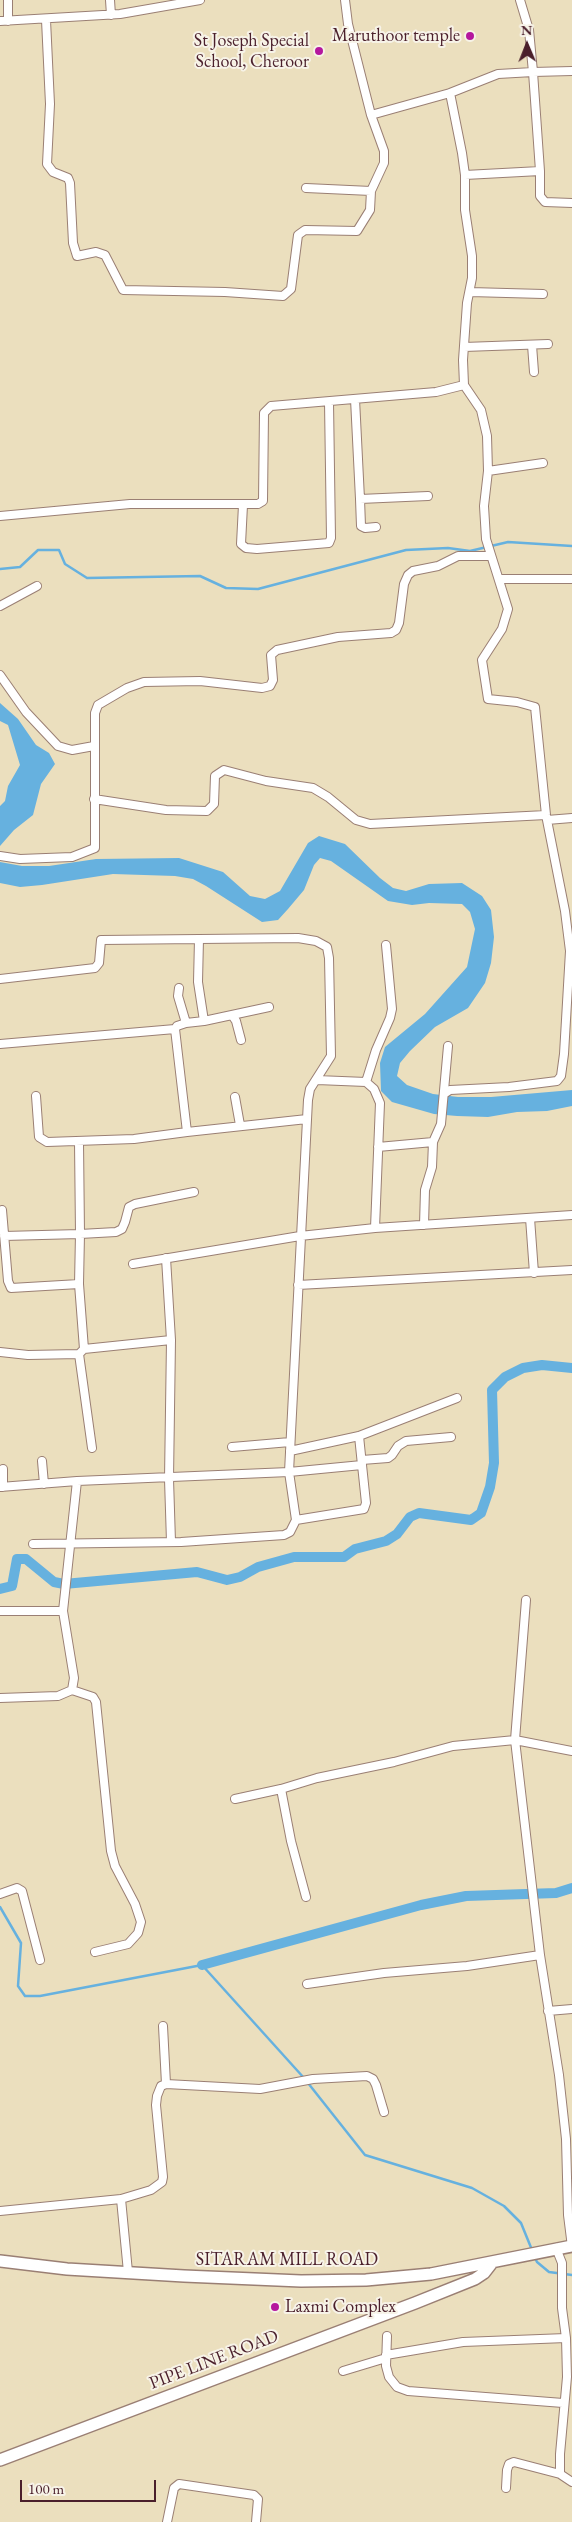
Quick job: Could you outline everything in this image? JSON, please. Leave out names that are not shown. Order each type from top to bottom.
[{"type":"main road","name":"SITARAM MILL ROAD","points":[[0,2260],[67,2269],[301,2281],[366,2280],[431,2274],[491,2264],[526,2254],[572,2246]]},
{"type":"main road","name":"PIPE LINE ROAD","points":[[0,2460],[467,2282],[484,2273],[491,2264]]},
{"type":"street","points":[[8,0],[4,21],[46,20],[111,14],[200,0]]},
{"type":"street","points":[[110,0],[111,14]]},
{"type":"street","points":[[46,20],[50,104],[47,164],[53,172],[68,178],[70,183],[75,253],[81,256],[96,252],[105,255],[123,290],[226,292],[284,296],[291,289],[298,235],[305,230],[357,232],[370,210],[371,190],[384,163],[384,151],[372,115],[348,24],[345,0]]},
{"type":"street","points":[[520,0],[529,30],[540,171],[540,196],[545,202],[572,203]]},
{"type":"street","points":[[372,115],[450,93],[498,74],[572,71]]},
{"type":"street","points":[[444,1094],[450,1090],[552,1083],[561,1076],[570,951],[565,911],[546,817],[535,707],[517,702],[488,699],[482,660],[502,629],[508,609],[486,539],[484,506],[488,471],[487,436],[481,410],[464,385],[464,347],[472,256],[465,210],[465,175],[460,138],[450,93]]},
{"type":"street","points":[[465,175],[540,171]]},
{"type":"street","points":[[306,188],[371,190]]},
{"type":"street","points":[[470,292],[543,294]]},
{"type":"street","points":[[464,347],[548,344]]},
{"type":"street","points":[[532,345],[534,372]]},
{"type":"street","points":[[0,516],[130,504],[258,504],[263,501],[264,412],[271,406],[436,392],[464,385]]},
{"type":"street","points":[[355,399],[361,526],[365,528],[376,527]]},
{"type":"street","points":[[243,505],[241,544],[246,548],[257,550],[329,543],[331,538],[329,402]]},
{"type":"street","points":[[488,471],[544,463]]},
{"type":"street","points":[[360,498],[428,496]]},
{"type":"street","points":[[0,856],[20,859],[72,857],[95,848],[95,713],[98,706],[127,688],[144,682],[200,681],[262,688],[270,686],[273,680],[271,655],[277,650],[338,637],[391,633],[396,630],[399,623],[404,584],[408,575],[413,571],[438,566],[458,556],[489,553]]},
{"type":"street","points":[[499,579],[572,579]]},
{"type":"street","points":[[0,606],[37,586]]},
{"type":"street","points":[[0,675],[26,712],[58,746],[72,750],[94,746]]},
{"type":"street","points":[[94,798],[166,810],[207,811],[214,804],[215,776],[224,770],[266,781],[313,788],[328,797],[356,820],[370,824],[546,817],[572,818]]},
{"type":"street","points":[[0,979],[95,968],[100,963],[102,940],[298,938],[316,941],[327,947],[330,958],[331,1056],[310,1089],[307,1119],[289,1472],[296,1520],[290,1532],[171,1542],[33,1544]]},
{"type":"street","points":[[199,939],[198,982],[204,1021]]},
{"type":"street","points":[[366,1082],[392,1009],[386,945]]},
{"type":"street","points":[[179,988],[178,996],[186,1023]]},
{"type":"street","points":[[0,1044],[175,1029],[177,1026],[186,1023],[268,1007]]},
{"type":"street","points":[[232,1015],[236,1021],[241,1040]]},
{"type":"street","points":[[175,1029],[187,1132]]},
{"type":"street","points":[[424,1225],[425,1190],[432,1167],[433,1142],[442,1124],[448,1046]]},
{"type":"street","points":[[317,1080],[366,1082],[374,1089],[380,1103],[375,1228]]},
{"type":"street","points":[[36,1096],[37,1127],[42,1141],[80,1142],[134,1139],[240,1125],[307,1119]]},
{"type":"street","points":[[235,1097],[240,1125]]},
{"type":"street","points":[[80,1142],[79,1284],[81,1352],[92,1448]]},
{"type":"street","points":[[378,1147],[433,1142]]},
{"type":"street","points":[[4,1236],[116,1232],[122,1229],[129,1207],[194,1192]]},
{"type":"street","points":[[2,1210],[8,1281],[11,1288],[79,1284]]},
{"type":"street","points":[[133,1264],[300,1236],[375,1228],[572,1215]]},
{"type":"street","points":[[530,1218],[534,1273]]},
{"type":"street","points":[[166,1258],[171,1340],[169,1479],[171,1542]]},
{"type":"street","points":[[298,1285],[572,1270]]},
{"type":"street","points":[[0,1352],[28,1355],[81,1352],[171,1340]]},
{"type":"street","points":[[232,1447],[290,1447],[359,1436],[457,1398]]},
{"type":"street","points":[[296,1520],[364,1509],[366,1503],[359,1436]]},
{"type":"street","points":[[3,1469],[2,1487],[77,1481],[169,1479],[289,1472],[388,1458],[398,1446],[406,1441],[451,1437]]},
{"type":"street","points":[[42,1461],[44,1484]]},
{"type":"street","points":[[72,1690],[74,1678],[63,1611],[77,1481]]},
{"type":"street","points":[[526,1600],[516,1740],[519,1787],[525,1814],[532,1890],[548,2011],[568,2118],[572,2246]]},
{"type":"street","points":[[0,1611],[63,1611]]},
{"type":"street","points":[[0,1698],[58,1696],[72,1690],[93,1697],[96,1702],[111,1851],[115,1866],[135,1904],[141,1922],[138,1933],[128,1944],[95,1952]]},
{"type":"street","points":[[235,1799],[282,1789],[317,1778],[394,1762],[453,1746],[516,1740],[572,1751]]},
{"type":"street","points":[[282,1789],[291,1841],[306,1897]]},
{"type":"street","points":[[0,1894],[17,1888],[22,1891],[40,1960]]},
{"type":"street","points":[[307,1984],[384,1973],[467,1966],[540,1955]]},
{"type":"street","points":[[548,2011],[572,2009]]},
{"type":"street","points":[[163,2026],[166,2084]]},
{"type":"street","points":[[0,2211],[121,2199],[151,2190],[162,2182],[164,2177],[156,2096],[159,2089],[166,2084],[245,2089],[267,2088],[313,2079],[367,2076],[373,2079],[376,2085],[384,2112]]},
{"type":"street","points":[[121,2199],[128,2272]]},
{"type":"street","points":[[552,2249],[562,2264],[561,2287],[566,2338],[567,2377],[560,2474]]},
{"type":"street","points":[[387,2336],[386,2356],[389,2377],[397,2387],[408,2391],[564,2403]]},
{"type":"street","points":[[343,2371],[386,2356],[463,2342],[566,2338]]},
{"type":"street","points":[[506,2488],[507,2470],[509,2464],[514,2462],[560,2474],[572,2482]]},
{"type":"street","points":[[168,2522],[174,2488],[178,2484],[254,2495],[258,2499],[256,2522]]},
{"type":"water","points":[[0,703],[18,719],[36,745],[49,753],[55,764],[41,784],[33,815],[14,830],[0,846],[0,806],[5,801],[8,786],[20,765],[8,725],[0,721]]},
{"type":"water","points":[[319,836],[345,844],[393,888],[406,891],[429,884],[462,883],[482,896],[491,910],[494,937],[491,963],[485,983],[468,1008],[435,1027],[410,1051],[400,1063],[397,1076],[407,1085],[433,1094],[458,1097],[491,1097],[572,1090],[572,1106],[547,1111],[517,1112],[488,1117],[457,1116],[434,1114],[392,1102],[381,1091],[380,1063],[385,1047],[425,1014],[467,967],[475,929],[470,912],[462,904],[429,903],[412,905],[388,901],[331,861],[320,858],[314,865],[304,890],[288,909],[278,920],[262,922],[193,879],[175,876],[113,874],[20,887],[0,883],[0,862],[22,866],[49,866],[96,859],[179,858],[223,872],[250,896],[265,899],[280,891],[308,843]]},
{"type":"waterway","points":[[0,569],[20,567],[38,550],[59,550],[65,564],[87,578],[200,576],[226,588],[258,589],[406,550],[448,548],[470,551],[508,542],[572,546]]},
{"type":"waterway","points":[[0,1589],[12,1586],[17,1559],[26,1559],[54,1582],[64,1584],[197,1572],[227,1580],[240,1577],[258,1567],[294,1557],[344,1557],[355,1549],[386,1541],[397,1534],[410,1517],[419,1513],[471,1520],[481,1513],[490,1487],[494,1463],[492,1390],[505,1377],[523,1368],[542,1365],[572,1368]]},
{"type":"waterway","points":[[202,1965],[421,1905],[466,1896],[556,1893],[572,1888]]},
{"type":"waterway","points":[[0,1907],[21,1943],[18,1986],[25,1996],[40,1996],[202,1965],[304,2078]]},
{"type":"waterway","points":[[308,2083],[365,2155],[472,2188],[504,2206],[521,2223],[532,2250]]},
{"type":"waterway","points":[[535,2258],[549,2272],[572,2275]]},
{"type":"place","name":"Maruthoor temple","points":[[470,36]]},
{"type":"place","name":"St Joseph Special School, Cheroor","points":[[319,51]]},
{"type":"place","name":"Laxmi Complex","points":[[275,2307]]}]
